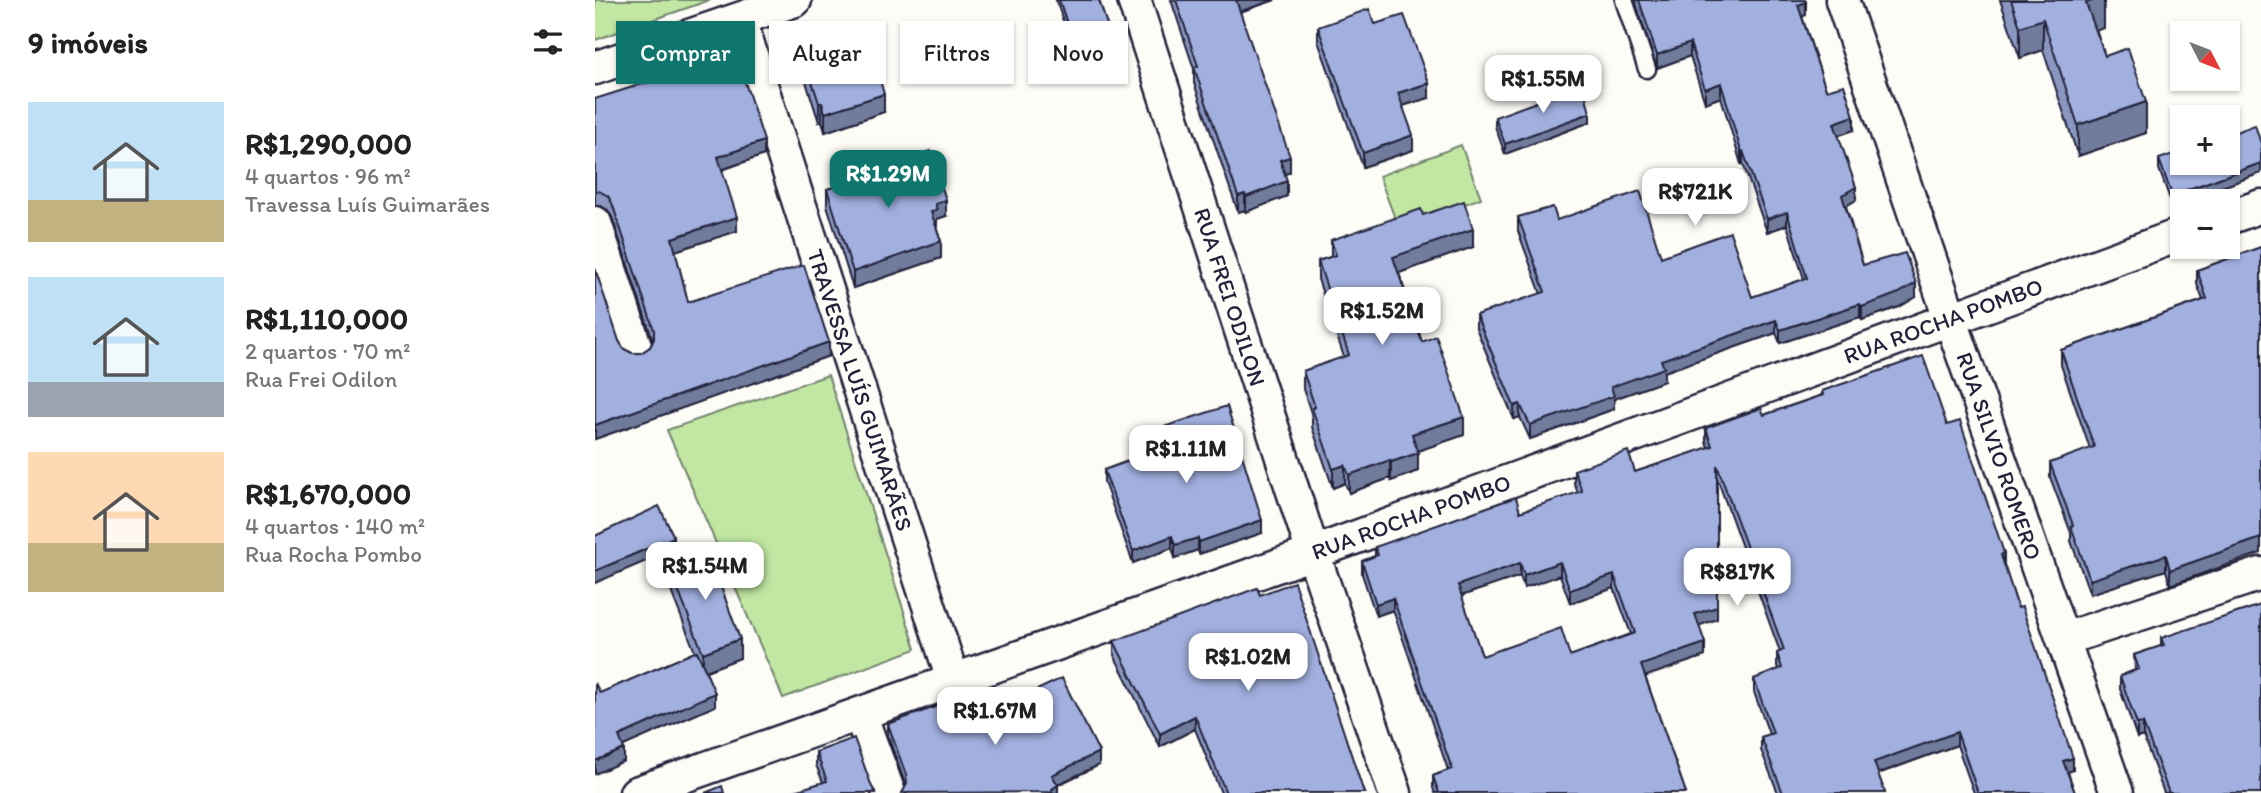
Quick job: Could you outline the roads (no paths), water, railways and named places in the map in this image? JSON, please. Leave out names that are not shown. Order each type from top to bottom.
[{"type":"street","points":[[595,68],[796,0]]},
{"type":"street","name":"RUA FREI ODILON","points":[[1134,0],[1313,553],[1395,793]]},
{"type":"street","name":"RUA SILVIO ROMERO","points":[[1842,0],[2116,793]]},
{"type":"street","name":"TRAVESSA LUÍS GUIMARÃES","points":[[740,20],[953,680]]},
{"type":"street","points":[[2240,214],[2261,206]]},
{"type":"street","points":[[595,223],[636,349]]},
{"type":"street","name":"RUA ROCHA POMBO","points":[[636,793],[1313,553],[2170,238]]},
{"type":"street","points":[[2064,639],[2261,574]]},
{"type":"street","points":[[860,714],[889,793]]},
{"type":"lane","points":[[1624,0],[1647,69]]}]
